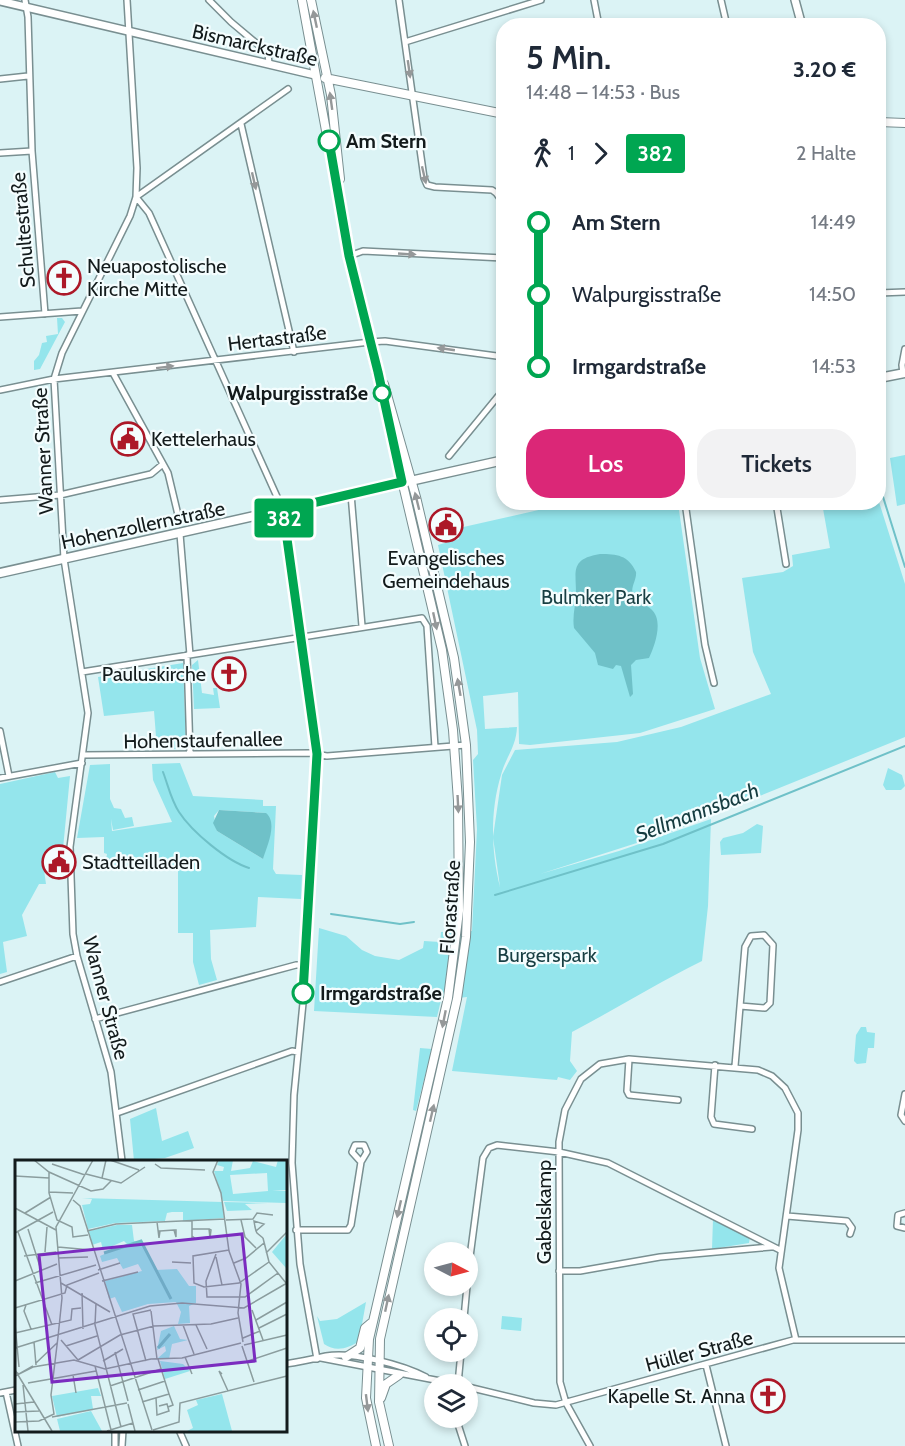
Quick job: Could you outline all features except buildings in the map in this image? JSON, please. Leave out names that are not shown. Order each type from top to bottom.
[{"type":"main road","name":"Florastraße","points":[[302,0],[349,256],[442,650],[454,746],[460,845],[459,911],[454,962],[438,1046],[371,1323],[366,1363],[368,1412],[376,1446]]},
{"type":"main road","name":"Florastraße","points":[[311,0],[327,79],[340,166],[340,201]]},
{"type":"main road","name":"Bismarckstraße","points":[[315,75],[496,112]]},
{"type":"main road","points":[[886,122],[905,123]]},
{"type":"main road","name":"Florastraße","points":[[378,372],[385,387],[411,480],[454,658],[466,745],[470,865],[459,989],[385,1312],[378,1361],[379,1402],[388,1446]]},
{"type":"main road","points":[[886,377],[904,374]]},
{"type":"main road","name":"Hohenzollernstraße","points":[[0,573],[496,462]]},
{"type":"main road","points":[[346,1357],[360,1348],[365,1328],[371,1323]]},
{"type":"main road","points":[[379,1402],[386,1384],[399,1375]]},
{"type":"street","name":"Wanner Straße","points":[[122,1160],[111,1072],[77,956],[70,865],[88,713],[64,559],[54,379],[62,353],[130,216],[136,197],[137,168],[127,0]]},
{"type":"street","points":[[210,0],[231,22],[268,53],[269,64]]},
{"type":"street","points":[[399,0],[427,185],[492,190],[496,192]]},
{"type":"street","points":[[405,42],[541,0]]},
{"type":"street","points":[[594,0],[597,18]]},
{"type":"street","points":[[721,0],[726,18]]},
{"type":"street","name":"Bismarckstraße","points":[[0,1],[25,4],[129,32],[315,75]]},
{"type":"street","points":[[798,1],[801,18]]},
{"type":"street","name":"Schultestraße","points":[[25,4],[32,151],[45,314]]},
{"type":"street","points":[[0,79],[28,76]]},
{"type":"street","points":[[288,89],[136,197],[149,213],[283,510],[317,754],[292,1138],[296,1230],[319,1359]]},
{"type":"street","points":[[241,124],[294,352]]},
{"type":"street","points":[[0,153],[32,151]]},
{"type":"street","points":[[349,256],[363,251],[496,258]]},
{"type":"street","points":[[886,293],[905,292]]},
{"type":"street","points":[[0,317],[82,311]]},
{"type":"street","name":"Hertastraße","points":[[0,390],[54,379],[370,342],[385,341],[496,356]]},
{"type":"street","points":[[904,374],[902,365],[905,349]]},
{"type":"street","points":[[113,373],[168,473],[179,519]]},
{"type":"street","points":[[449,456],[496,399]]},
{"type":"street","points":[[0,500],[60,495],[151,474],[163,464]]},
{"type":"street","points":[[351,494],[362,626]]},
{"type":"street","points":[[686,510],[705,645],[714,683]]},
{"type":"street","points":[[777,510],[786,564]]},
{"type":"street","points":[[180,534],[189,655],[190,754]]},
{"type":"street","points":[[82,672],[417,617],[424,619],[427,626],[435,747]]},
{"type":"street","points":[[0,731],[9,776]]},
{"type":"street","name":"Hohenstaufenallee","points":[[83,755],[317,754],[466,745]]},
{"type":"street","points":[[0,778],[82,763]]},
{"type":"street","points":[[735,1066],[740,1006],[747,940],[751,936],[764,935],[773,945],[770,1004],[765,1008],[740,1006]]},
{"type":"street","points":[[0,982],[77,956]]},
{"type":"street","points":[[95,1019],[296,965],[305,965]]},
{"type":"street","points":[[117,1113],[292,1051],[298,1052]]},
{"type":"street","points":[[629,1059],[627,1091],[629,1095],[678,1100]]},
{"type":"street","name":"Gabelskamp","points":[[590,1446],[566,1403],[561,1388],[558,1355],[559,1152],[565,1110],[576,1085],[600,1064],[629,1059],[735,1066],[758,1070],[779,1081],[793,1099],[798,1113],[794,1172],[779,1268],[796,1340]]},
{"type":"street","points":[[715,1065],[711,1117],[714,1124],[752,1129]]},
{"type":"street","points":[[905,1094],[901,1115],[905,1121]]},
{"type":"street","points":[[471,1242],[486,1152],[497,1145],[559,1152],[608,1163],[780,1250]]},
{"type":"street","points":[[296,1230],[348,1230],[351,1225],[361,1162]]},
{"type":"street","points":[[905,1213],[898,1215],[895,1220],[897,1226],[905,1228]]},
{"type":"street","points":[[787,1216],[847,1221],[852,1228],[850,1234]]},
{"type":"street","points":[[559,1271],[580,1271],[710,1251],[773,1247]]},
{"type":"street","name":"Hüller Straße","points":[[478,1389],[542,1404],[566,1403],[796,1340],[905,1340]]},
{"type":"street","points":[[286,1364],[327,1356],[346,1357],[366,1363],[377,1370],[424,1377]]},
{"type":"street","points":[[319,1359],[366,1363],[378,1361],[412,1369],[424,1376]]},
{"type":"street","points":[[706,1365],[726,1446]]},
{"type":"street","points":[[3,1393],[18,1446]]},
{"type":"street","points":[[459,1428],[465,1446]]},
{"type":"street","points":[[115,1446],[116,1431]]},
{"type":"street","points":[[122,1446],[123,1431]]},
{"type":"street","points":[[179,1431],[186,1446]]},
{"type":"green space","points":[[57,318],[62,318],[65,322],[40,369],[34,370],[34,361],[39,355],[42,343],[47,342],[46,336],[58,334]]},
{"type":"green space","points":[[905,455],[905,504],[897,506],[890,458]]},
{"type":"green space","points":[[538,510],[679,510],[700,658],[715,709],[640,733],[530,745],[519,744],[518,692],[483,696],[485,729],[517,727],[515,741],[503,768],[497,789],[493,836],[502,775],[515,750],[617,742],[681,727],[771,694],[753,652],[742,578],[783,572],[793,566],[792,555],[830,548],[823,510],[882,510],[905,584],[905,737],[671,832],[540,874],[619,851],[711,819],[708,906],[702,961],[572,1032],[570,1061],[577,1071],[570,1080],[558,1077],[557,1080],[452,1071],[467,997],[441,1000],[437,1017],[314,1011],[319,928],[346,936],[362,950],[375,956],[399,960],[423,948],[424,941],[440,942],[441,932],[472,931],[477,829],[473,760],[478,754],[477,730],[438,545],[459,539],[459,528]]},
{"type":"green space","points":[[198,660],[202,693],[214,695],[213,688],[217,688],[220,708],[194,709],[192,665]]},
{"type":"green space","points":[[183,663],[186,747],[184,749],[157,749],[154,711],[104,716],[98,677]]},
{"type":"green space","points":[[180,763],[193,796],[263,800],[263,806],[276,806],[273,869],[276,874],[302,875],[301,899],[258,897],[256,927],[210,930],[211,959],[217,980],[199,985],[193,962],[193,933],[178,933],[178,867],[119,869],[119,865],[105,866],[107,854],[104,853],[104,837],[77,838],[90,765],[110,764],[110,799],[114,808],[121,809],[125,818],[132,817],[134,826],[113,830],[111,819],[112,831],[172,822],[153,780],[152,764]],"holes":[[[219,810],[266,813],[263,859],[217,831],[214,816]]]},
{"type":"green space","points":[[888,768],[902,775],[905,786],[901,790],[886,790],[883,785]]},
{"type":"green space","points":[[55,772],[58,778],[70,776],[62,859],[43,863],[46,884],[39,884],[22,915],[27,936],[3,942],[7,972],[0,974],[0,784]]},
{"type":"green space","points":[[757,824],[763,826],[761,853],[721,855],[720,842],[723,838],[743,833]]},
{"type":"green space","points":[[861,1027],[866,1027],[867,1032],[875,1033],[874,1048],[868,1048],[866,1063],[857,1064],[854,1061],[856,1035]]},
{"type":"green space","points":[[420,1048],[432,1049],[416,1111],[413,1110]]},
{"type":"green space","points":[[156,1108],[162,1141],[188,1131],[194,1148],[165,1158],[134,1160],[130,1119]]},
{"type":"green space","points":[[713,1219],[750,1237],[749,1243],[712,1249]]},
{"type":"green space","points":[[366,1302],[359,1341],[342,1348],[333,1348],[324,1344],[317,1316],[320,1321],[337,1319]]},
{"type":"green space","points":[[502,1316],[522,1318],[521,1331],[501,1329]]},
{"type":"shaded area","points":[[600,554],[617,555],[626,559],[633,566],[636,578],[632,589],[633,595],[639,602],[651,609],[657,619],[656,640],[649,658],[636,660],[631,665],[633,694],[630,697],[621,666],[616,665],[613,669],[598,665],[595,653],[574,628],[577,567],[584,559]]},
{"type":"shaded area","points":[[219,810],[266,813],[271,829],[263,859],[217,831],[213,823]]},
{"type":"waterway","name":"Sellmannsbach","points":[[886,506],[905,567]]},
{"type":"waterway","name":"Sellmannsbach","points":[[495,895],[663,844],[905,746]]},
{"type":"waterway","name":"Sellmannsbach","points":[[163,772],[174,803],[185,820],[201,837],[231,859],[249,868]]},
{"type":"waterway","name":"Sellmannsbach","points":[[331,914],[400,924],[414,922]]},
{"type":"bus line","name":"382","points":[[303,993],[317,744],[283,510],[402,482],[349,256],[329,141]]},
{"type":"place","name":"Am Stern","points":[[329,141]]},
{"type":"place","name":"Neuapostolische Kirche Mitte","points":[[64,278]]},
{"type":"place","name":"Walpurgisstraße","points":[[382,393]]},
{"type":"place","name":"Kettelerhaus","points":[[128,439]]},
{"type":"place","name":"Evangelisches Gemeindehaus","points":[[446,525]]},
{"type":"place","name":"Pauluskirche","points":[[229,674]]},
{"type":"place","name":"Stadtteilladen","points":[[59,862]]},
{"type":"place","name":"Irmgardstraße","points":[[303,993]]},
{"type":"place","name":"Kapelle St. Anna","points":[[768,1396]]},
{"type":"park label","name":"Bulmker Park","points":[[596,597]]},
{"type":"park label","name":"Burgerspark","points":[[547,955]]}]
